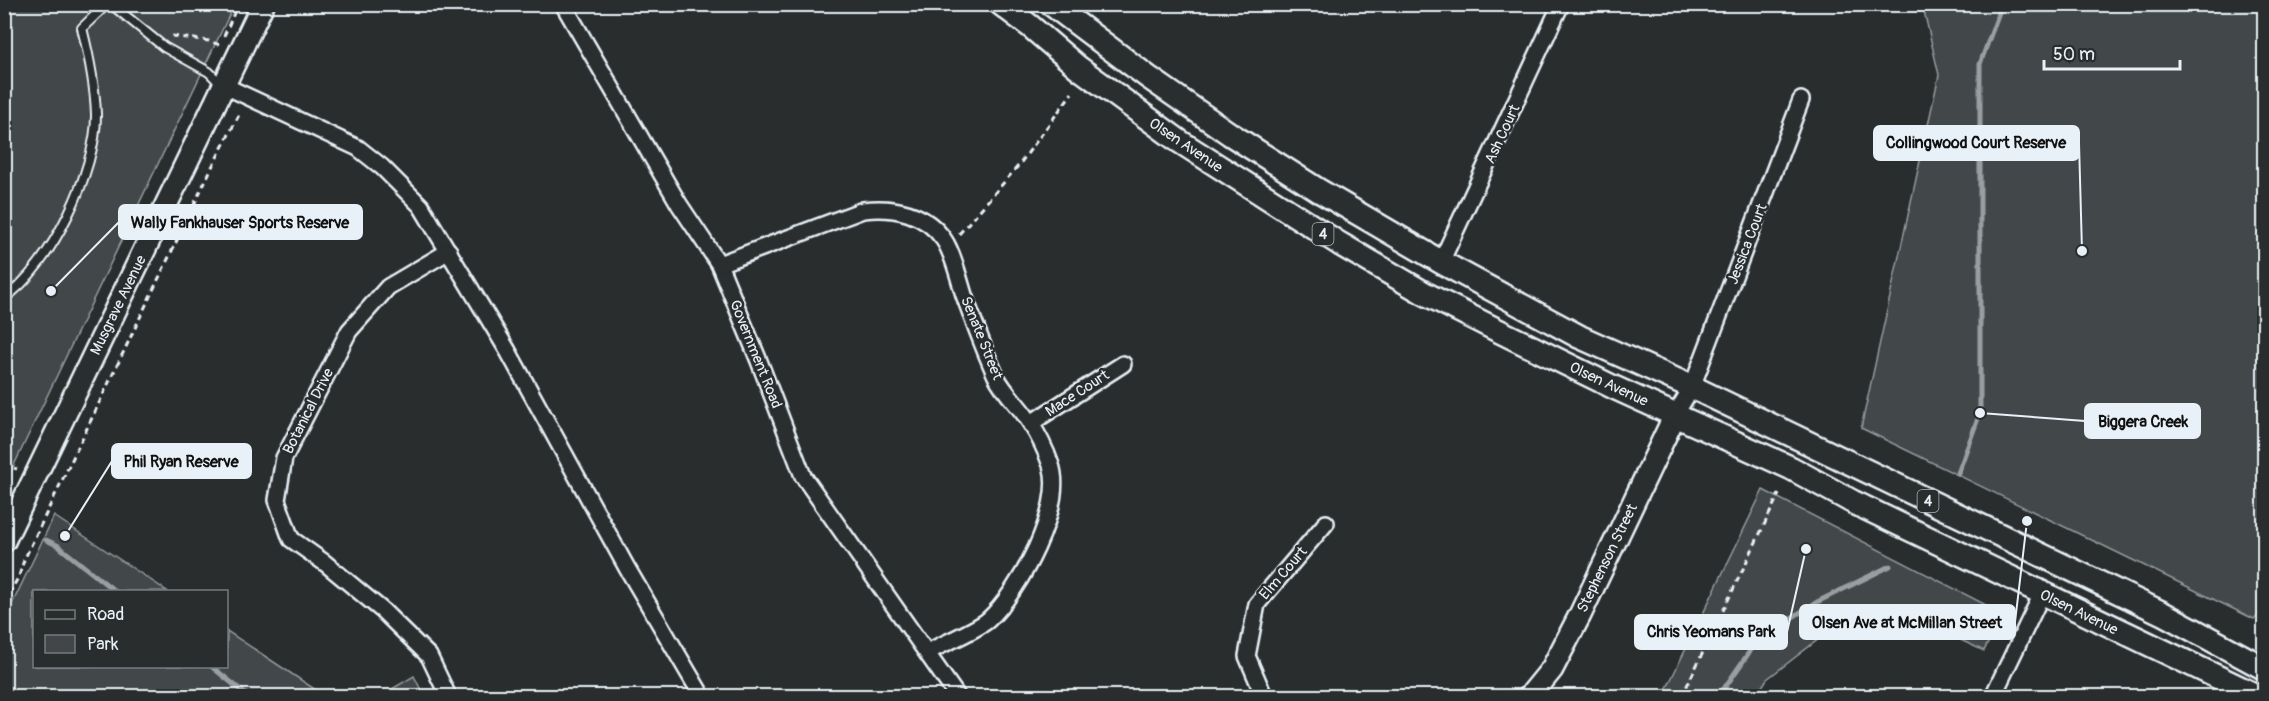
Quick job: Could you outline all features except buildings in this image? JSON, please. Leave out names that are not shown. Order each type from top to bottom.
[{"type":"main road","name":"Musgrave Avenue","points":[[4,541],[263,4]]},
{"type":"main road","name":"Olsen Avenue","points":[[1001,4],[1079,68],[1161,128],[1314,228],[1425,293],[1486,325],[1791,468],[1853,502],[2257,696]]},
{"type":"main road","name":"Olsen Avenue","points":[[1051,4],[1148,77],[1240,140],[1318,190],[1441,262],[1580,337],[1692,387],[2164,614],[2265,668]]},
{"type":"main road","name":"Stephenson Street","points":[[1530,696],[1552,669],[1580,615],[1675,415]]},
{"type":"street","name":"Government Road","points":[[562,4],[679,204],[719,264],[803,476],[957,696]]},
{"type":"street","name":"Ash Court","points":[[1441,262],[1561,4]]},
{"type":"street","points":[[223,85],[358,148],[382,167],[421,206],[508,351],[627,568],[702,696]]},
{"type":"street","name":"Jessica Court","points":[[1675,415],[1692,387],[1802,100]]},
{"type":"street","name":"Senate Street","points":[[719,264],[863,210],[876,208],[905,211],[919,217],[945,240],[972,318],[997,378],[1031,423],[1052,467],[1053,486],[1045,529],[1020,579],[1006,601],[986,622],[928,652]]},
{"type":"street","name":"Botanical Drive","points":[[448,696],[429,656],[383,611],[325,563],[291,539],[277,500],[284,458],[349,331],[387,287],[449,251]]},
{"type":"street","name":"Mace Court","points":[[1031,423],[1123,364]]},
{"type":"street","name":"Elm Court","points":[[1264,696],[1247,656],[1257,604],[1326,524]]},
{"type":"street","points":[[1993,696],[2042,594]]},
{"type":"lane","points":[[4,298],[15,291],[54,244],[75,198],[90,156],[96,116],[92,71],[82,28],[109,4],[164,47],[209,72],[223,85]]},
{"type":"path","points":[[169,36],[209,41],[220,45]]},
{"type":"path","points":[[945,240],[960,234],[1004,183],[1072,93]]},
{"type":"path","points":[[4,603],[20,576],[24,560],[240,113]]},
{"type":"path","points":[[4,465],[19,470]]},
{"type":"path","points":[[1682,696],[1779,494]]},
{"type":"green space","points":[[4,5],[234,5],[5,484],[4,484]]},
{"type":"green space","points":[[1911,5],[2264,5],[2264,608],[2254,619],[1861,428],[1939,75],[1924,11]]},
{"type":"green space","points":[[1763,490],[1992,608],[1997,618],[1996,624],[1984,651],[1899,611],[1819,639],[1767,679],[1756,696],[1663,696]]},
{"type":"green space","points":[[54,516],[165,590],[33,590],[33,668],[228,668],[228,632],[325,696],[5,696],[5,619]]},
{"type":"green space","points":[[414,676],[424,696],[380,696]]},
{"type":"waterway","points":[[1958,473],[1980,413],[1980,64],[2002,4]]},
{"type":"waterway","points":[[46,540],[57,545],[113,590]]},
{"type":"waterway","points":[[1719,696],[1759,638],[1817,602],[1890,566]]},
{"type":"waterway","points":[[213,668],[248,696]]},
{"type":"place","name":"Collingwood Court Reserve","points":[[2082,251]]},
{"type":"place","name":"Wally Fankhauser Sports Reserve","points":[[51,291]]},
{"type":"place","name":"Biggera Creek","points":[[1980,413]]},
{"type":"place","name":"Olsen Ave at McMillan Street","points":[[2027,521]]},
{"type":"place","name":"Phil Ryan Reserve","points":[[65,536]]},
{"type":"place","name":"Chris Yeomans Park","points":[[1806,549]]}]
